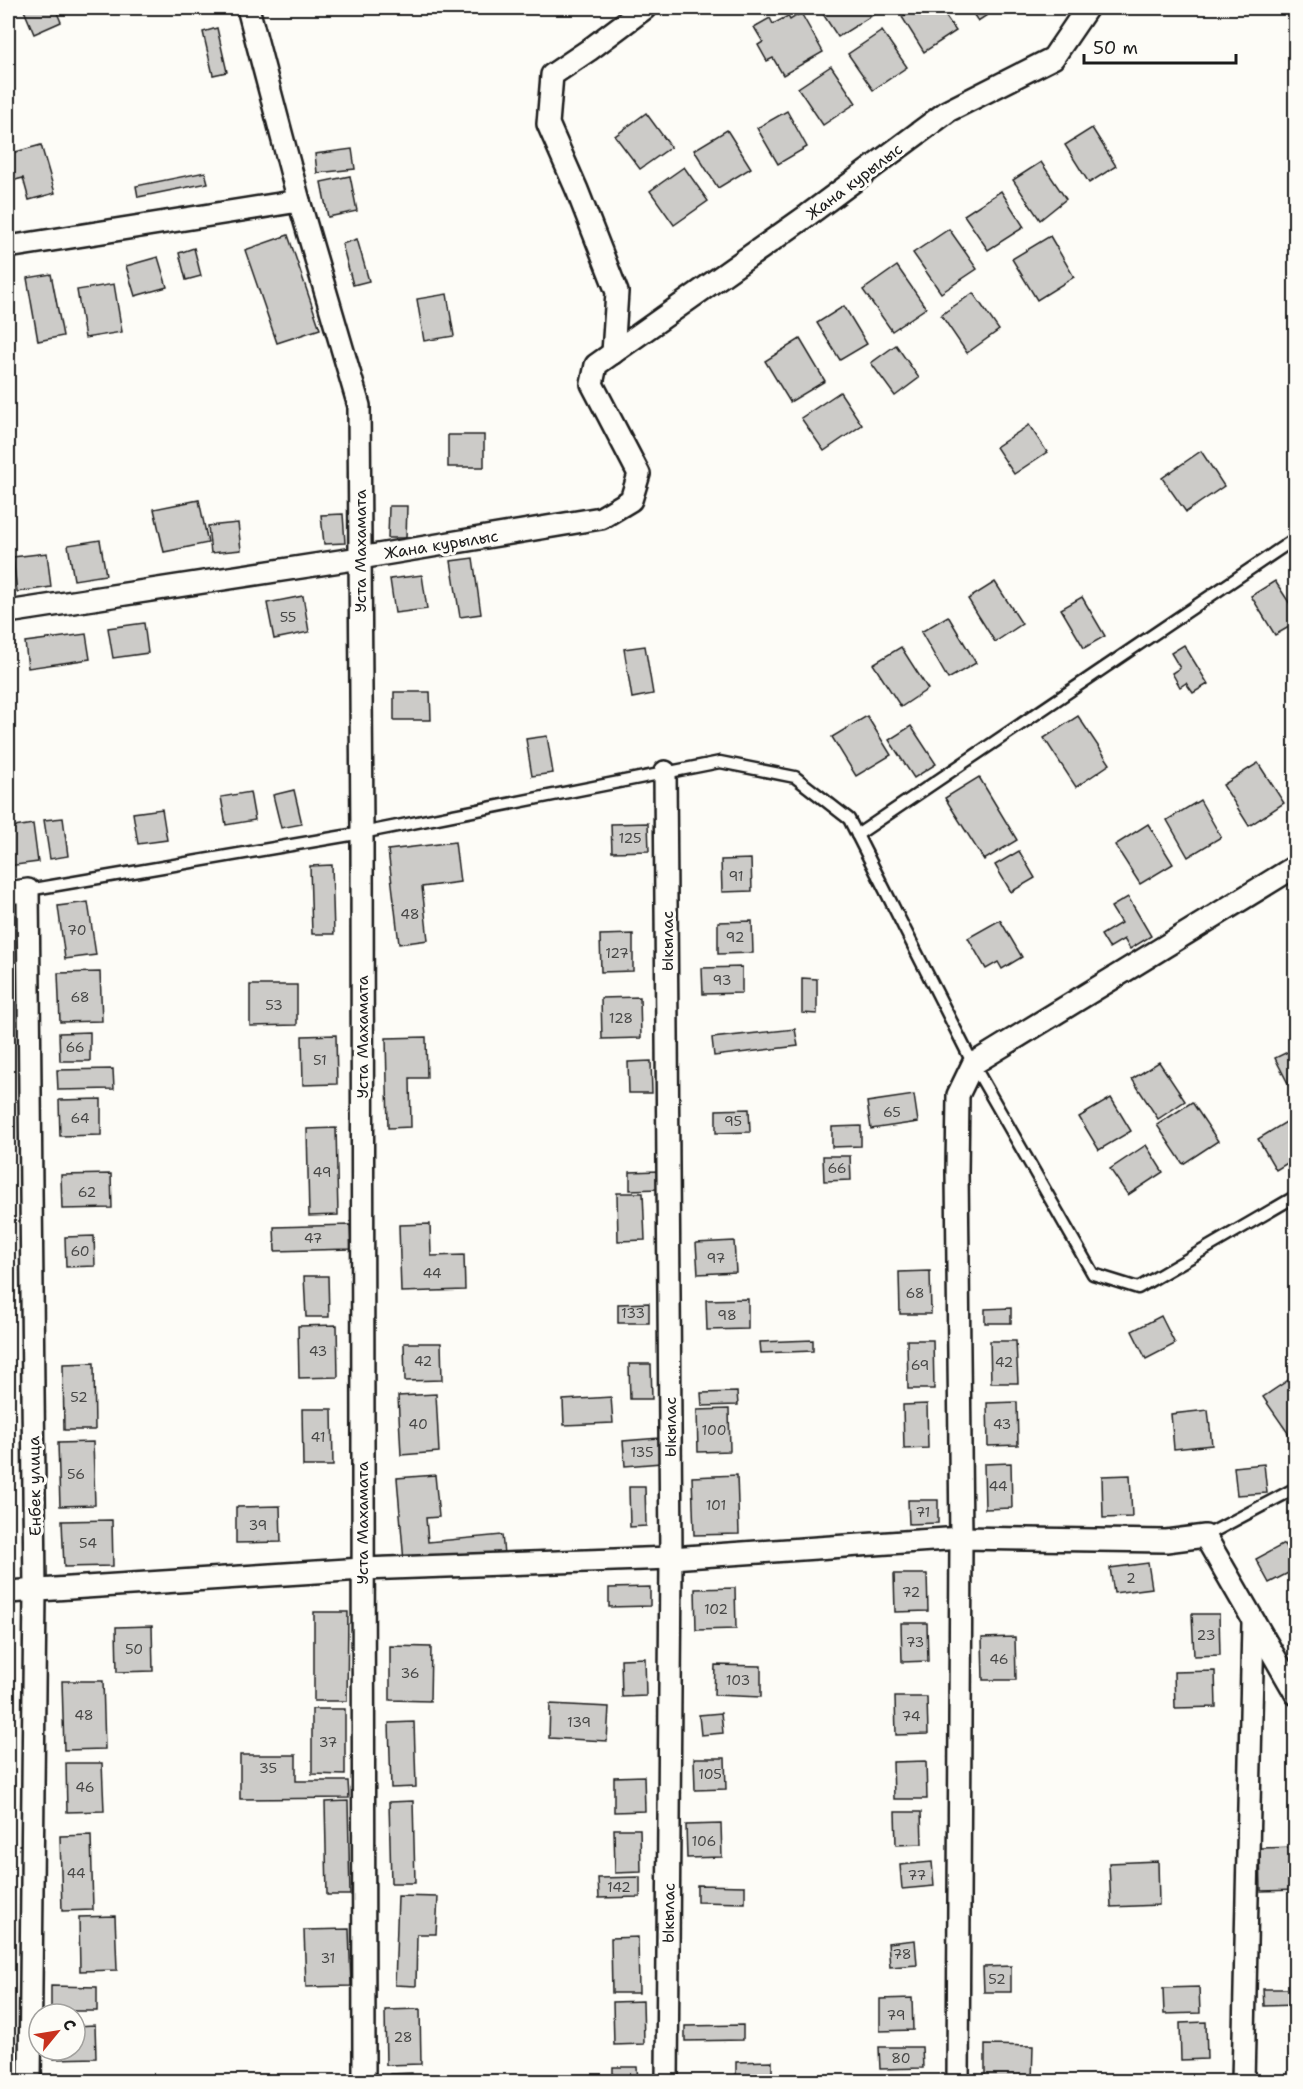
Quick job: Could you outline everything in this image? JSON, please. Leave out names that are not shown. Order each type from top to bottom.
[{"type":"street","name":"Уста Махамата","points":[[248,8],[299,201],[359,406],[364,2082]]},
{"type":"street","points":[[613,353],[617,292],[578,190],[548,124],[552,75],[645,8]]},
{"type":"street","name":"Жана курылыс","points":[[8,612],[601,518],[631,500],[639,474],[592,384],[596,365],[808,215],[948,111],[1053,58],[1086,8]]},
{"type":"street","points":[[8,247],[299,201]]},
{"type":"street","name":"Ыкылас","points":[[665,772],[671,1558],[667,2082]]},
{"type":"street","points":[[958,2082],[961,1538],[958,1095],[973,1064],[1296,866]]},
{"type":"street","points":[[8,893],[28,890]]},
{"type":"street","name":"Енбек улица","points":[[28,890],[35,1591],[30,2082]]},
{"type":"street","points":[[8,1592],[362,1569],[671,1558],[961,1538],[1166,1541],[1205,1536],[1252,1622],[1296,1694]]},
{"type":"street","points":[[1243,2082],[1252,1622]]},
{"type":"lane","points":[[857,836],[1296,538]]},
{"type":"lane","points":[[28,890],[362,833],[720,762],[795,777],[849,819],[973,1064],[1093,1274],[1138,1288],[1296,1196]]},
{"type":"lane","points":[[1205,1536],[1296,1488]]},
{"type":"building","points":[[23,8],[55,8],[61,22],[34,34]]},
{"type":"building","points":[[819,8],[873,8],[876,13],[838,37]]},
{"type":"building","points":[[917,8],[940,8],[956,31],[924,52],[902,17]]},
{"type":"building","points":[[969,8],[998,8],[978,21]]},
{"type":"building","points":[[801,13],[823,52],[783,75],[773,58],[767,61],[758,45],[763,42],[754,27],[770,18],[773,24],[788,16],[790,20]]},
{"type":"building","points":[[217,28],[227,72],[213,75],[203,32]]},
{"type":"building","points":[[882,31],[907,67],[873,90],[848,54]]},
{"type":"building","points":[[831,66],[856,103],[823,125],[798,88]]},
{"type":"building","points":[[787,111],[807,147],[778,164],[757,128]]},
{"type":"building","points":[[646,113],[671,147],[640,169],[615,136]]},
{"type":"building","points":[[1092,128],[1116,166],[1089,183],[1065,145]]},
{"type":"building","points":[[727,130],[751,168],[718,188],[694,150]]},
{"type":"building","points":[[41,145],[55,193],[29,200],[23,178],[8,182],[8,154]]},
{"type":"building","points":[[352,149],[355,169],[317,173],[315,154]]},
{"type":"building","points":[[1041,162],[1066,199],[1040,220],[1013,180]]},
{"type":"building","points":[[684,167],[708,201],[674,225],[650,191]]},
{"type":"building","points":[[205,172],[208,183],[138,197],[136,186]]},
{"type":"building","points":[[350,176],[357,211],[328,217],[321,182]]},
{"type":"building","points":[[1001,191],[1024,227],[988,250],[964,215]]},
{"type":"building","points":[[949,229],[977,269],[941,293],[913,253]]},
{"type":"building","points":[[288,235],[320,329],[277,343],[245,250]]},
{"type":"building","points":[[1050,236],[1074,277],[1037,300],[1012,259]]},
{"type":"building","points":[[357,239],[369,281],[353,285],[342,244]]},
{"type":"building","points":[[194,248],[201,276],[186,280],[179,253]]},
{"type":"building","points":[[158,257],[167,287],[135,296],[126,266]]},
{"type":"building","points":[[897,266],[926,308],[892,331],[863,290]]},
{"type":"building","points":[[51,274],[63,336],[38,341],[27,278]]},
{"type":"building","points":[[114,284],[122,332],[85,338],[77,290]]},
{"type":"building","points":[[973,293],[999,330],[967,353],[941,315]]},
{"type":"building","points":[[447,294],[454,336],[424,341],[417,299]]},
{"type":"building","points":[[844,306],[867,344],[840,360],[817,323]]},
{"type":"building","points":[[800,339],[825,381],[790,402],[765,361]]},
{"type":"building","points":[[896,345],[919,378],[895,396],[871,363]]},
{"type":"building","points":[[840,392],[862,425],[824,451],[801,418]]},
{"type":"building","points":[[1029,425],[1047,452],[1014,474],[996,447]]},
{"type":"building","points":[[448,435],[484,435],[484,467],[448,467]]},
{"type":"building","points":[[1201,451],[1224,486],[1186,512],[1162,478]]},
{"type":"building","points":[[199,500],[208,543],[164,552],[154,509]]},
{"type":"building","points":[[389,506],[407,506],[406,538],[388,538]]},
{"type":"building","points":[[343,514],[345,543],[324,544],[321,515]]},
{"type":"building","points":[[238,523],[241,550],[211,553],[208,526]]},
{"type":"building","points":[[100,540],[106,575],[74,580],[68,545]]},
{"type":"building","points":[[47,553],[51,587],[17,592],[13,557]]},
{"type":"building","points":[[473,558],[481,614],[460,617],[451,561]]},
{"type":"building","points":[[422,575],[427,609],[395,613],[390,579]]},
{"type":"building","points":[[1275,581],[1296,613],[1296,623],[1275,635],[1251,596]]},
{"type":"building","points":[[995,582],[1022,624],[995,642],[968,599]]},
{"type":"building","points":[[303,596],[309,632],[274,639],[267,603]]},
{"type":"building","points":[[1082,597],[1105,636],[1084,648],[1061,609]]},
{"type":"building","points":[[948,616],[976,663],[948,679],[921,632]]},
{"type":"building","points":[[144,623],[148,653],[113,658],[108,628]]},
{"type":"building","points":[[86,634],[90,659],[28,668],[25,642]]},
{"type":"building","points":[[1184,645],[1208,684],[1193,693],[1186,683],[1180,687],[1172,673],[1180,668],[1171,653]]},
{"type":"building","points":[[645,646],[653,694],[632,698],[624,649]]},
{"type":"building","points":[[901,647],[928,689],[901,707],[873,664]]},
{"type":"building","points":[[394,692],[430,692],[431,720],[394,720]]},
{"type":"building","points":[[867,716],[891,755],[856,776],[832,737]]},
{"type":"building","points":[[1078,716],[1110,764],[1076,787],[1044,738]]},
{"type":"building","points":[[911,726],[936,764],[914,778],[889,740]]},
{"type":"building","points":[[547,736],[553,773],[532,776],[526,739]]},
{"type":"building","points":[[1258,763],[1284,803],[1249,826],[1223,785]]},
{"type":"building","points":[[979,777],[1017,840],[984,860],[945,798]]},
{"type":"building","points":[[294,790],[302,824],[281,828],[273,795]]},
{"type":"building","points":[[250,792],[255,820],[226,825],[221,797]]},
{"type":"building","points":[[1200,800],[1221,837],[1188,857],[1167,820]]},
{"type":"building","points":[[162,809],[167,840],[138,844],[133,813]]},
{"type":"building","points":[[63,818],[68,856],[50,859],[44,820]]},
{"type":"building","points":[[648,823],[649,851],[612,852],[611,824]]},
{"type":"building","points":[[33,824],[38,862],[8,866],[8,828]]},
{"type":"building","points":[[1148,824],[1173,864],[1140,884],[1115,845]]},
{"type":"building","points":[[455,842],[460,882],[422,887],[428,940],[399,944],[388,850]]},
{"type":"building","points":[[1019,851],[1035,878],[1011,892],[995,865]]},
{"type":"building","points":[[751,859],[752,891],[722,892],[721,860]]},
{"type":"building","points":[[332,865],[334,934],[312,934],[310,866]]},
{"type":"building","points":[[1128,897],[1151,936],[1130,949],[1124,939],[1109,948],[1101,935],[1121,923],[1111,907]]},
{"type":"building","points":[[88,902],[96,955],[65,959],[58,906]]},
{"type":"building","points":[[1000,920],[1022,957],[1002,969],[998,962],[986,969],[968,938]]},
{"type":"building","points":[[752,921],[753,953],[718,954],[718,922]]},
{"type":"building","points":[[633,934],[633,971],[601,972],[600,935]]},
{"type":"building","points":[[742,967],[742,993],[703,994],[702,968]]},
{"type":"building","points":[[100,972],[102,1021],[60,1022],[58,973]]},
{"type":"building","points":[[802,978],[817,979],[817,1014],[802,1013]]},
{"type":"building","points":[[250,985],[297,985],[297,1025],[250,1026]]},
{"type":"building","points":[[640,997],[641,1038],[602,1039],[601,998]]},
{"type":"building","points":[[795,1029],[798,1046],[714,1056],[712,1038]]},
{"type":"building","points":[[90,1032],[90,1061],[60,1061],[59,1033]]},
{"type":"building","points":[[336,1035],[337,1084],[303,1085],[302,1036]]},
{"type":"building","points":[[426,1037],[427,1078],[410,1078],[411,1127],[388,1128],[386,1038]]},
{"type":"building","points":[[1296,1048],[1296,1095],[1294,1095],[1275,1058]]},
{"type":"building","points":[[651,1061],[652,1093],[629,1093],[628,1062]]},
{"type":"building","points":[[1159,1062],[1185,1101],[1158,1119],[1132,1079]]},
{"type":"building","points":[[113,1069],[114,1089],[58,1090],[57,1070]]},
{"type":"building","points":[[914,1095],[918,1122],[871,1129],[867,1102]]},
{"type":"building","points":[[1111,1098],[1131,1131],[1099,1150],[1079,1117]]},
{"type":"building","points":[[101,1099],[101,1135],[60,1136],[59,1100]]},
{"type":"building","points":[[1192,1102],[1218,1141],[1183,1164],[1157,1125]]},
{"type":"building","points":[[749,1109],[750,1132],[716,1133],[716,1110]]},
{"type":"building","points":[[1286,1122],[1296,1138],[1296,1173],[1289,1162],[1276,1170],[1258,1139]]},
{"type":"building","points":[[861,1126],[861,1146],[832,1147],[832,1127]]},
{"type":"building","points":[[336,1128],[338,1215],[309,1216],[307,1129]]},
{"type":"building","points":[[1146,1145],[1163,1172],[1128,1195],[1110,1169]]},
{"type":"building","points":[[823,1156],[850,1156],[851,1180],[824,1181]]},
{"type":"building","points":[[658,1171],[659,1189],[630,1190],[630,1172]]},
{"type":"building","points":[[111,1174],[112,1208],[62,1209],[61,1175]]},
{"type":"building","points":[[617,1193],[643,1193],[645,1240],[618,1241]]},
{"type":"building","points":[[430,1224],[431,1256],[464,1255],[465,1290],[401,1292],[399,1225]]},
{"type":"building","points":[[350,1225],[351,1249],[275,1251],[274,1227]]},
{"type":"building","points":[[94,1236],[95,1266],[66,1267],[65,1237]]},
{"type":"building","points":[[734,1241],[736,1272],[698,1274],[696,1243]]},
{"type":"building","points":[[930,1271],[931,1314],[900,1314],[899,1272]]},
{"type":"building","points":[[304,1276],[328,1276],[329,1317],[306,1317]]},
{"type":"building","points":[[748,1299],[748,1329],[707,1330],[706,1300]]},
{"type":"building","points":[[649,1303],[649,1323],[618,1323],[618,1304]]},
{"type":"building","points":[[1011,1308],[1011,1323],[985,1323],[985,1309]]},
{"type":"building","points":[[1161,1316],[1175,1344],[1146,1359],[1132,1331]]},
{"type":"building","points":[[337,1325],[338,1377],[299,1378],[298,1326]]},
{"type":"building","points":[[813,1340],[813,1351],[761,1353],[760,1342]]},
{"type":"building","points":[[907,1340],[933,1340],[934,1389],[908,1389]]},
{"type":"building","points":[[990,1341],[1016,1341],[1018,1383],[991,1383]]},
{"type":"building","points":[[404,1343],[441,1343],[442,1380],[405,1381]]},
{"type":"building","points":[[94,1363],[95,1430],[64,1430],[63,1364]]},
{"type":"building","points":[[629,1364],[651,1364],[652,1399],[630,1399]]},
{"type":"building","points":[[1293,1377],[1296,1381],[1296,1432],[1290,1436],[1263,1397]]},
{"type":"building","points":[[737,1392],[738,1405],[702,1406],[701,1393]]},
{"type":"building","points":[[436,1394],[439,1452],[401,1455],[398,1396]]},
{"type":"building","points":[[611,1397],[613,1423],[564,1425],[563,1400]]},
{"type":"building","points":[[1017,1402],[1018,1445],[988,1446],[987,1403]]},
{"type":"building","points":[[927,1404],[928,1448],[904,1449],[903,1405]]},
{"type":"building","points":[[302,1409],[332,1409],[333,1466],[303,1466]]},
{"type":"building","points":[[729,1409],[730,1451],[698,1452],[697,1410]]},
{"type":"building","points":[[1208,1410],[1212,1445],[1174,1449],[1171,1414]]},
{"type":"building","points":[[659,1438],[661,1463],[625,1466],[623,1441]]},
{"type":"building","points":[[93,1442],[95,1505],[60,1506],[58,1443]]},
{"type":"building","points":[[1011,1463],[1012,1508],[985,1509],[984,1464]]},
{"type":"building","points":[[1264,1464],[1267,1493],[1237,1495],[1234,1467]]},
{"type":"building","points":[[435,1475],[439,1517],[426,1518],[428,1542],[502,1535],[504,1554],[404,1562],[397,1478]]},
{"type":"building","points":[[737,1475],[739,1534],[694,1535],[692,1477]]},
{"type":"building","points":[[1130,1475],[1132,1517],[1103,1518],[1102,1476]]},
{"type":"building","points":[[629,1487],[645,1487],[646,1526],[630,1527]]},
{"type":"building","points":[[908,1500],[938,1500],[938,1523],[909,1524]]},
{"type":"building","points":[[280,1506],[281,1542],[236,1543],[236,1507]]},
{"type":"building","points":[[112,1520],[113,1566],[64,1567],[62,1521]]},
{"type":"building","points":[[1284,1544],[1296,1569],[1269,1583],[1256,1559]]},
{"type":"building","points":[[1148,1563],[1152,1588],[1114,1593],[1110,1568]]},
{"type":"building","points":[[894,1574],[927,1574],[928,1611],[895,1612]]},
{"type":"building","points":[[650,1587],[650,1606],[609,1607],[609,1588]]},
{"type":"building","points":[[735,1588],[736,1629],[696,1630],[695,1589]]},
{"type":"building","points":[[314,1612],[348,1612],[347,1701],[314,1701]]},
{"type":"building","points":[[1192,1614],[1219,1614],[1220,1655],[1194,1656]]},
{"type":"building","points":[[901,1623],[927,1623],[928,1661],[902,1662]]},
{"type":"building","points":[[152,1626],[153,1671],[117,1672],[116,1627]]},
{"type":"building","points":[[1015,1637],[1016,1680],[983,1680],[982,1638]]},
{"type":"building","points":[[390,1646],[431,1647],[430,1701],[390,1700]]},
{"type":"building","points":[[645,1658],[646,1696],[622,1697],[621,1659]]},
{"type":"building","points":[[715,1665],[761,1666],[761,1697],[714,1695]]},
{"type":"building","points":[[1215,1671],[1216,1707],[1175,1708],[1174,1672]]},
{"type":"building","points":[[62,1681],[103,1681],[105,1749],[64,1750]]},
{"type":"building","points":[[895,1697],[927,1697],[928,1734],[896,1735]]},
{"type":"building","points":[[550,1704],[609,1707],[607,1741],[549,1738]]},
{"type":"building","points":[[312,1709],[345,1709],[345,1775],[312,1774]]},
{"type":"building","points":[[721,1713],[723,1733],[701,1735],[699,1715]]},
{"type":"building","points":[[414,1722],[416,1787],[391,1788],[389,1723]]},
{"type":"building","points":[[240,1755],[296,1755],[296,1781],[348,1781],[349,1798],[240,1799]]},
{"type":"building","points":[[694,1758],[725,1758],[726,1789],[695,1790]]},
{"type":"building","points":[[926,1761],[927,1799],[894,1799],[893,1762]]},
{"type":"building","points":[[66,1763],[102,1763],[104,1811],[67,1812]]},
{"type":"building","points":[[644,1776],[645,1811],[614,1812],[614,1777]]},
{"type":"building","points":[[348,1801],[350,1895],[327,1895],[325,1802]]},
{"type":"building","points":[[413,1801],[415,1883],[391,1883],[389,1802]]},
{"type":"building","points":[[895,1812],[921,1812],[922,1844],[896,1845]]},
{"type":"building","points":[[721,1824],[722,1857],[687,1858],[686,1825]]},
{"type":"building","points":[[614,1829],[640,1829],[641,1872],[615,1873]]},
{"type":"building","points":[[91,1835],[93,1910],[62,1911],[60,1836]]},
{"type":"building","points":[[1296,1847],[1296,1890],[1261,1891],[1260,1848]]},
{"type":"building","points":[[1158,1861],[1159,1905],[1111,1907],[1109,1863]]},
{"type":"building","points":[[932,1862],[934,1886],[902,1889],[900,1865]]},
{"type":"building","points":[[640,1877],[640,1897],[599,1898],[598,1878]]},
{"type":"building","points":[[697,1885],[745,1886],[745,1903],[697,1902]]},
{"type":"building","points":[[398,1896],[438,1897],[436,1934],[417,1934],[416,1986],[395,1985]]},
{"type":"building","points":[[115,1916],[117,1970],[80,1971],[79,1917]]},
{"type":"building","points":[[349,1929],[351,1986],[306,1987],[304,1930]]},
{"type":"building","points":[[638,1937],[639,1993],[612,1993],[611,1938]]},
{"type":"building","points":[[915,1940],[917,1965],[890,1967],[888,1943]]},
{"type":"building","points":[[1011,1966],[1011,1992],[984,1992],[983,1967]]},
{"type":"building","points":[[51,1986],[97,1987],[97,2011],[87,2011],[87,2002],[51,2002]]},
{"type":"building","points":[[1199,1987],[1200,2013],[1164,2014],[1163,1988]]},
{"type":"building","points":[[1263,1989],[1296,1989],[1296,2005],[1264,2006]]},
{"type":"building","points":[[912,1998],[913,2030],[880,2031],[880,1999]]},
{"type":"building","points":[[643,2001],[644,2044],[614,2045],[613,2002]]},
{"type":"building","points":[[420,2009],[421,2064],[386,2065],[385,2010]]},
{"type":"building","points":[[1206,2022],[1207,2059],[1181,2060],[1180,2023]]},
{"type":"building","points":[[87,2025],[95,2025],[96,2058],[87,2058]]},
{"type":"building","points":[[743,2025],[743,2040],[685,2041],[685,2026]]},
{"type":"building","points":[[985,2045],[1033,2046],[1032,2081],[985,2079]]},
{"type":"building","points":[[879,2047],[922,2047],[923,2068],[880,2069]]},
{"type":"building","points":[[772,2061],[772,2082],[736,2082],[736,2062]]},
{"type":"building","points":[[613,2067],[637,2067],[638,2082],[613,2082]]},
{"type":"building","points":[[412,2073],[412,2082],[390,2082],[390,2074]]}]
